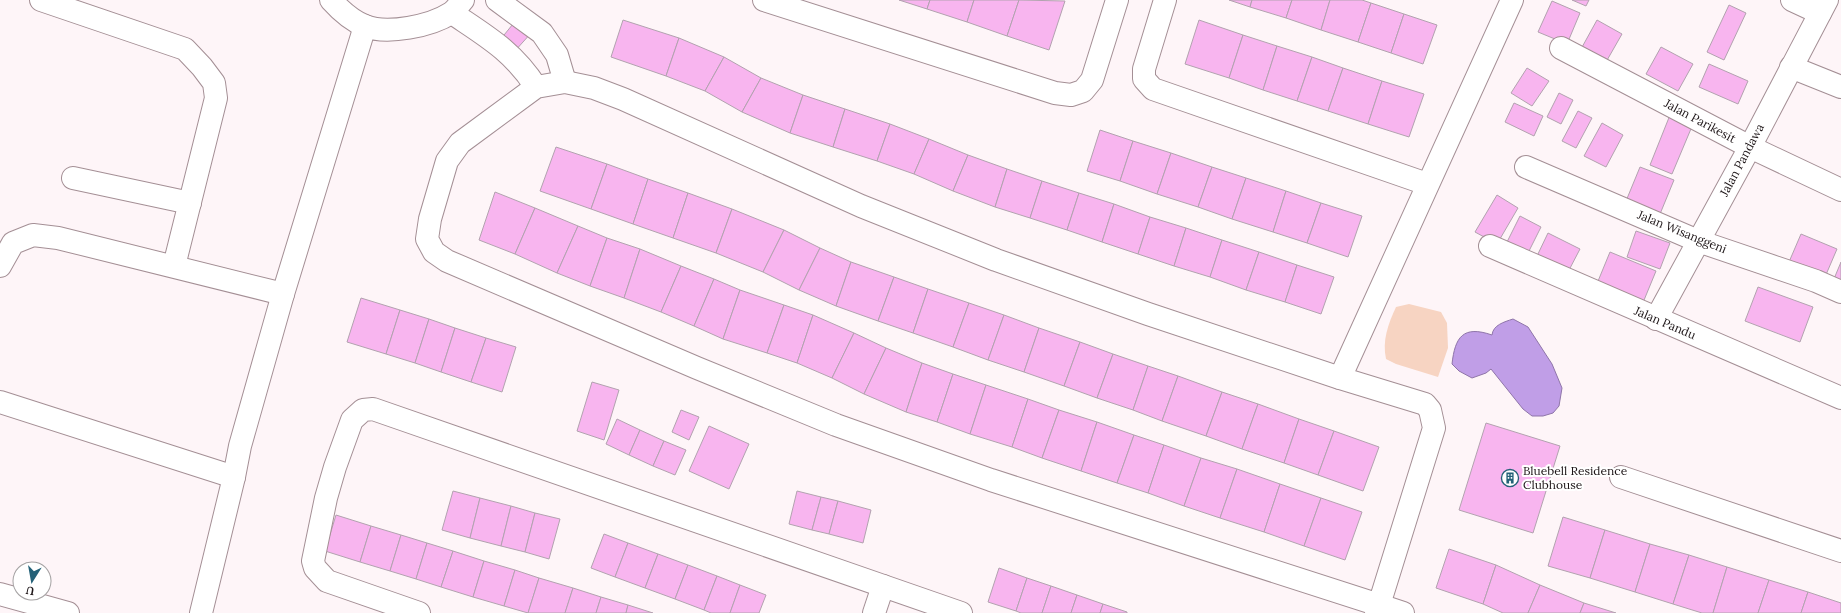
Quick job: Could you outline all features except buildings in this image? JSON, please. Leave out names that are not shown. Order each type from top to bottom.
[{"type":"street","points":[[41,0],[185,50],[214,83],[216,98],[174,266]]},
{"type":"street","points":[[331,0],[341,11],[365,26],[388,29],[414,28],[438,20],[458,6],[522,66],[536,87]]},
{"type":"street","points":[[497,0],[542,33],[557,55],[565,82]]},
{"type":"street","points":[[764,0],[1055,93],[1071,95],[1083,91],[1092,80],[1117,0]]},
{"type":"street","points":[[1165,0],[1144,69],[1144,78],[1153,89],[1427,184]]},
{"type":"street","points":[[1340,378],[1512,0]]},
{"type":"street","points":[[1792,0],[1824,7]]},
{"type":"street","name":"Jalan Pandawa","points":[[1656,319],[1750,147],[1824,7]]},
{"type":"street","points":[[202,613],[240,446],[283,294],[365,26]]},
{"type":"street","name":"Jalan Parikesit","points":[[1561,48],[1750,147],[1841,190]]},
{"type":"street","points":[[1791,68],[1841,87]]},
{"type":"street","points":[[1378,609],[1434,428],[1430,410],[1425,404],[1340,378],[1140,311],[996,260],[861,206],[623,99],[594,88],[565,82],[536,87],[460,143],[447,161],[430,219],[427,239],[434,252],[447,261],[690,365],[836,425],[991,480],[1378,609],[1403,613]]},
{"type":"street","name":"Jalan Wisanggeni","points":[[1526,167],[1698,241],[1816,281],[1841,292]]},
{"type":"street","points":[[73,178],[190,203]]},
{"type":"street","points":[[0,266],[13,243],[33,235],[58,238],[283,294]]},
{"type":"street","name":"Jalan Pandu","points":[[1490,246],[1841,398]]},
{"type":"street","points":[[0,402],[234,476]]},
{"type":"street","points":[[419,613],[326,581],[315,568],[313,561],[326,498],[335,467],[352,420],[363,410],[373,409],[961,613]]},
{"type":"street","points":[[1621,477],[1841,551]]},
{"type":"street","points":[[874,613],[882,586]]},
{"type":"street","points":[[0,594],[68,613]]},
{"type":"shaded area","points":[[1409,304],[1441,312],[1447,323],[1448,348],[1438,377],[1396,364],[1386,359],[1385,339],[1393,313],[1396,307]]},
{"type":"shaded area","points":[[1513,319],[1528,327],[1552,364],[1562,388],[1559,406],[1553,413],[1543,416],[1532,416],[1523,409],[1491,369],[1486,373],[1472,378],[1459,371],[1452,364],[1455,347],[1458,340],[1462,336],[1467,333],[1474,332],[1482,332],[1492,335],[1497,326]]},
{"type":"place","name":"Bluebell Residence Clubhouse","points":[[1510,478]]}]
